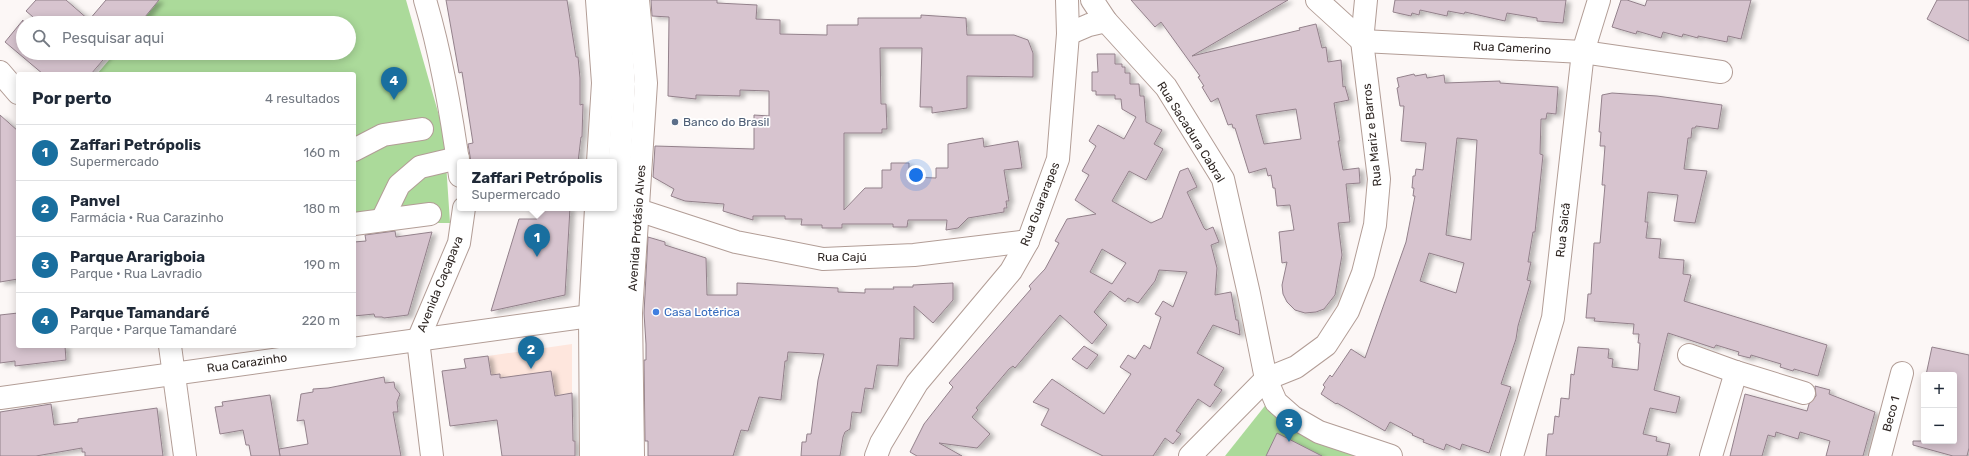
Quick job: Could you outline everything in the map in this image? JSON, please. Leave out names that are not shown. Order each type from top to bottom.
[{"type":"street","points":[[425,0],[432,22],[454,124],[458,159]]},
{"type":"street","points":[[597,0],[602,83],[598,159]]},
{"type":"street","points":[[617,200],[624,84],[618,0]]},
{"type":"street","name":"Avenida Protásio Alves","points":[[633,456],[631,313],[646,84],[638,0]]},
{"type":"street","name":"Rua Guararapes","points":[[876,456],[881,443],[917,383],[1011,271],[1028,241],[1058,159],[1068,34],[1067,0]]},
{"type":"street","name":"Rua Sacadura Cabral","points":[[1092,0],[1106,21],[1166,86],[1223,178],[1266,379],[1276,402],[1293,417],[1319,432],[1391,456]]},
{"type":"street","points":[[1317,0],[1362,41]]},
{"type":"street","name":"Rua Mariz e Barros","points":[[1190,456],[1266,379],[1296,367],[1326,345],[1348,311],[1363,273],[1375,226],[1379,179],[1362,41],[1366,0]]},
{"type":"street","name":"Rua Saicã","points":[[1512,456],[1553,318],[1583,52],[1599,0]]},
{"type":"street","points":[[1068,34],[1089,25],[1106,21]]},
{"type":"street","name":"Rua Camerino","points":[[1362,41],[1583,52],[1721,72]]},
{"type":"street","points":[[0,72],[16,91]]},
{"type":"street","points":[[356,149],[383,135],[422,129]]},
{"type":"street","points":[[382,220],[399,184],[420,167],[457,167]]},
{"type":"street","name":"Rua Cajú","points":[[638,210],[736,242],[823,259],[914,255],[1028,241]]},
{"type":"street","name":"Avenida Caçapava","points":[[432,456],[418,340],[459,243],[464,211]]},
{"type":"street","points":[[591,456],[590,316],[596,211]]},
{"type":"street","points":[[612,456],[610,315],[616,211]]},
{"type":"street","points":[[356,224],[430,214]]},
{"type":"street","points":[[612,405],[631,313]]},
{"type":"street","points":[[590,316],[612,405]]},
{"type":"street","name":"Rua Carazinho","points":[[0,398],[590,316]]},
{"type":"street","points":[[170,348],[185,456]]},
{"type":"street","points":[[1689,355],[1736,372],[1804,393]]},
{"type":"street","points":[[1711,456],[1736,372]]},
{"type":"street","name":"Beco 1","points":[[1880,456],[1902,373]]},
{"type":"shaded area","points":[[572,344],[572,393],[495,404],[488,356]]},
{"type":"green space","points":[[158,0],[406,0],[442,126],[450,223],[414,223],[356,231],[356,72],[99,72],[109,60],[356,60],[356,16],[145,16]]},
{"type":"green space","points":[[1268,402],[1386,456],[1225,456]]},
{"type":"building","points":[[36,0],[66,0],[84,16],[32,16],[26,11]]},
{"type":"building","points":[[106,0],[159,0],[146,16],[92,16]]},
{"type":"building","points":[[446,0],[567,0],[576,57],[578,57],[580,105],[583,104],[582,137],[578,159],[470,159],[468,144],[473,143],[462,72],[459,73]]},
{"type":"building","points":[[651,0],[717,0],[717,3],[757,5],[756,19],[780,20],[780,34],[827,35],[827,25],[858,25],[858,18],[921,18],[921,15],[966,18],[967,35],[1014,35],[1028,40],[1033,53],[1033,77],[967,76],[967,108],[932,113],[932,107],[920,107],[922,48],[880,48],[881,104],[886,104],[887,129],[882,129],[882,133],[844,133],[844,210],[865,188],[882,188],[882,170],[891,170],[891,163],[909,163],[909,177],[936,178],[936,168],[948,168],[948,144],[983,138],[984,147],[1018,141],[1022,168],[1004,170],[1009,201],[1006,201],[1007,208],[1004,208],[1004,212],[968,218],[958,228],[946,230],[947,220],[908,220],[907,227],[893,227],[893,224],[842,224],[842,228],[822,228],[822,225],[801,225],[802,219],[785,219],[785,216],[753,216],[753,220],[723,211],[724,204],[685,201],[671,196],[674,189],[653,177],[655,146],[754,149],[754,115],[769,116],[769,91],[740,90],[740,96],[696,95],[696,99],[668,96],[669,17],[652,16]]},
{"type":"building","points":[[1131,0],[1288,0],[1192,56],[1300,30],[1299,28],[1316,24],[1322,48],[1326,47],[1328,62],[1341,60],[1343,87],[1345,86],[1349,100],[1334,103],[1340,141],[1338,141],[1343,170],[1359,168],[1360,183],[1346,184],[1350,222],[1338,223],[1342,255],[1335,295],[1324,309],[1316,312],[1305,313],[1295,310],[1287,302],[1283,294],[1282,285],[1287,262],[1282,263],[1279,232],[1294,230],[1290,205],[1277,206],[1275,188],[1273,188],[1271,175],[1268,176],[1266,168],[1249,173],[1235,128],[1233,128],[1232,124],[1228,125],[1218,98],[1211,102],[1202,87],[1204,86],[1198,77],[1200,76],[1161,22],[1155,27]],"holes":[[[1296,109],[1301,139],[1264,144],[1256,115]]]},
{"type":"building","points":[[1395,0],[1566,0],[1563,23],[1537,21],[1537,18],[1507,13],[1505,21],[1465,12],[1464,14],[1448,11],[1447,16],[1420,10],[1419,15],[1412,13],[1411,16],[1393,12]]},
{"type":"building","points":[[1621,0],[1627,0],[1645,6],[1647,0],[1751,0],[1741,39],[1728,36],[1727,42],[1698,36],[1698,38],[1683,34],[1682,37],[1663,32],[1661,38],[1637,31],[1636,34],[1612,27]]},
{"type":"building","points":[[1937,0],[1969,0],[1969,41],[1927,19]]},
{"type":"building","points":[[16,29],[16,51],[5,42]]},
{"type":"building","points":[[1097,54],[1115,54],[1115,64],[1122,64],[1122,67],[1125,67],[1125,73],[1130,73],[1130,84],[1139,84],[1140,96],[1144,96],[1146,122],[1162,130],[1154,144],[1163,149],[1146,180],[1129,171],[1112,201],[1151,223],[1162,218],[1180,171],[1188,168],[1197,187],[1187,192],[1204,228],[1206,230],[1213,227],[1219,242],[1211,245],[1217,268],[1215,295],[1231,292],[1240,335],[1213,325],[1197,353],[1224,368],[1214,385],[1222,390],[1210,407],[1198,399],[1176,431],[1181,434],[1173,444],[1165,438],[1153,456],[1103,456],[1041,425],[1049,409],[1033,402],[1052,379],[1104,414],[1131,374],[1120,367],[1128,355],[1135,359],[1144,345],[1150,349],[1161,317],[1155,314],[1163,301],[1173,307],[1187,272],[1159,270],[1155,281],[1138,303],[1128,298],[1125,302],[1110,291],[1094,312],[1107,325],[1092,344],[1060,315],[1015,368],[1013,366],[1009,369],[976,408],[978,410],[972,417],[990,434],[977,448],[939,443],[962,456],[917,456],[910,452],[924,424],[953,387],[949,383],[1031,289],[1029,286],[1045,269],[1059,243],[1055,241],[1067,219],[1096,214],[1075,200],[1089,175],[1082,171],[1096,146],[1089,141],[1098,125],[1124,139],[1136,117],[1122,109],[1121,99],[1115,99],[1115,95],[1096,95],[1096,91],[1092,91],[1092,72],[1098,72]],"holes":[[[1102,249],[1126,263],[1112,284],[1090,272]]]},
{"type":"building","points":[[26,60],[103,60],[93,72],[41,72]]},
{"type":"building","points":[[1414,74],[1415,76],[1426,74],[1427,78],[1444,75],[1445,83],[1500,81],[1500,83],[1558,87],[1556,114],[1547,113],[1546,119],[1541,119],[1540,154],[1543,155],[1535,232],[1533,232],[1528,262],[1531,262],[1527,280],[1531,281],[1518,326],[1516,339],[1501,384],[1511,387],[1489,453],[1462,444],[1460,450],[1446,444],[1444,450],[1423,442],[1424,440],[1390,422],[1385,431],[1321,394],[1325,387],[1323,385],[1330,375],[1332,377],[1351,349],[1365,358],[1406,242],[1415,196],[1413,196],[1414,188],[1412,188],[1413,176],[1415,176],[1416,169],[1423,170],[1426,143],[1401,141],[1404,106],[1400,106],[1397,78]],"holes":[[[1457,138],[1477,140],[1471,240],[1446,235]],[[1429,253],[1464,263],[1456,293],[1420,281]]]},
{"type":"building","points":[[1612,93],[1657,96],[1722,105],[1718,129],[1696,126],[1695,128],[1692,128],[1691,138],[1688,138],[1684,169],[1707,171],[1695,223],[1674,221],[1678,195],[1648,192],[1645,222],[1648,222],[1646,238],[1661,239],[1659,258],[1684,260],[1683,274],[1691,275],[1684,301],[1827,345],[1818,376],[1794,369],[1793,371],[1780,367],[1781,364],[1751,355],[1750,358],[1738,355],[1739,352],[1716,345],[1714,348],[1668,333],[1654,390],[1680,397],[1676,413],[1650,408],[1643,434],[1657,437],[1656,441],[1670,444],[1667,456],[1546,456],[1548,434],[1553,434],[1555,416],[1559,417],[1561,398],[1569,399],[1571,374],[1574,375],[1578,347],[1609,349],[1608,358],[1613,359],[1612,367],[1638,370],[1640,343],[1638,343],[1639,334],[1633,334],[1634,324],[1594,321],[1595,318],[1586,318],[1588,294],[1591,294],[1594,243],[1600,243],[1605,185],[1602,185],[1605,146],[1600,146],[1601,132],[1599,132],[1602,95]]},
{"type":"building","points":[[0,115],[16,129],[16,279],[0,282]]},
{"type":"building","points":[[536,211],[570,211],[565,295],[491,311],[519,219],[537,219]]},
{"type":"building","points":[[395,231],[396,237],[432,232],[408,315],[384,318],[375,317],[374,314],[356,316],[356,242],[366,241],[365,235]]},
{"type":"building","points":[[648,237],[665,242],[665,245],[706,258],[707,295],[737,295],[737,283],[838,288],[838,292],[865,293],[865,289],[894,289],[893,287],[913,287],[913,285],[953,283],[953,300],[933,323],[914,306],[914,339],[900,338],[898,366],[877,365],[873,389],[865,388],[861,413],[852,412],[850,429],[845,432],[843,437],[840,456],[801,456],[802,442],[806,442],[807,434],[811,434],[818,380],[824,354],[788,352],[787,361],[785,361],[781,400],[759,397],[748,431],[741,430],[733,456],[648,456],[648,441],[645,441],[644,360],[646,360],[646,344],[644,313]]},
{"type":"building","points":[[16,313],[16,348],[65,348],[66,360],[15,366],[15,361],[0,363],[0,315]]},
{"type":"building","points":[[1084,346],[1098,355],[1087,369],[1072,359]]},
{"type":"building","points":[[1932,347],[1969,355],[1969,448],[1967,456],[1953,456],[1913,445],[1913,441],[1921,441],[1921,444],[1957,444],[1957,372],[1927,372]]},
{"type":"building","points":[[488,356],[491,375],[500,374],[500,378],[551,371],[555,396],[572,393],[573,441],[575,441],[575,456],[502,456],[497,420],[450,426],[442,371],[466,368],[464,359]]},
{"type":"building","points":[[384,377],[385,383],[394,382],[395,388],[400,394],[397,402],[398,412],[393,412],[401,456],[280,456],[279,449],[308,444],[304,420],[297,421],[301,394],[313,392],[313,389],[328,388]]},
{"type":"building","points":[[1815,386],[1830,390],[1829,394],[1875,412],[1863,456],[1826,456],[1830,441],[1800,432],[1798,439],[1776,432],[1775,437],[1768,435],[1762,456],[1730,456],[1745,394],[1807,411],[1809,404],[1816,396]]},
{"type":"building","points":[[270,395],[280,456],[251,456],[249,445],[246,445],[243,430],[220,434],[215,407],[223,406],[222,402]]},
{"type":"building","points":[[51,404],[54,425],[78,422],[78,419],[157,408],[163,456],[85,456],[85,452],[82,452],[82,448],[36,456],[0,456],[0,412]]},
{"type":"building","points":[[1277,433],[1322,456],[1266,456]]},
{"type":"place","name":"Parque Tamandaré","points":[[394,100]]},
{"type":"place","name":"Banco do Brasil","points":[[675,122]]},
{"type":"place","name":"Zaffari Petrópolis","points":[[537,257]]},
{"type":"place","name":"Casa Lotérica","points":[[656,312]]},
{"type":"place","name":"Panvel","points":[[531,369]]},
{"type":"place","name":"Parque Ararigboia","points":[[1289,442]]}]
